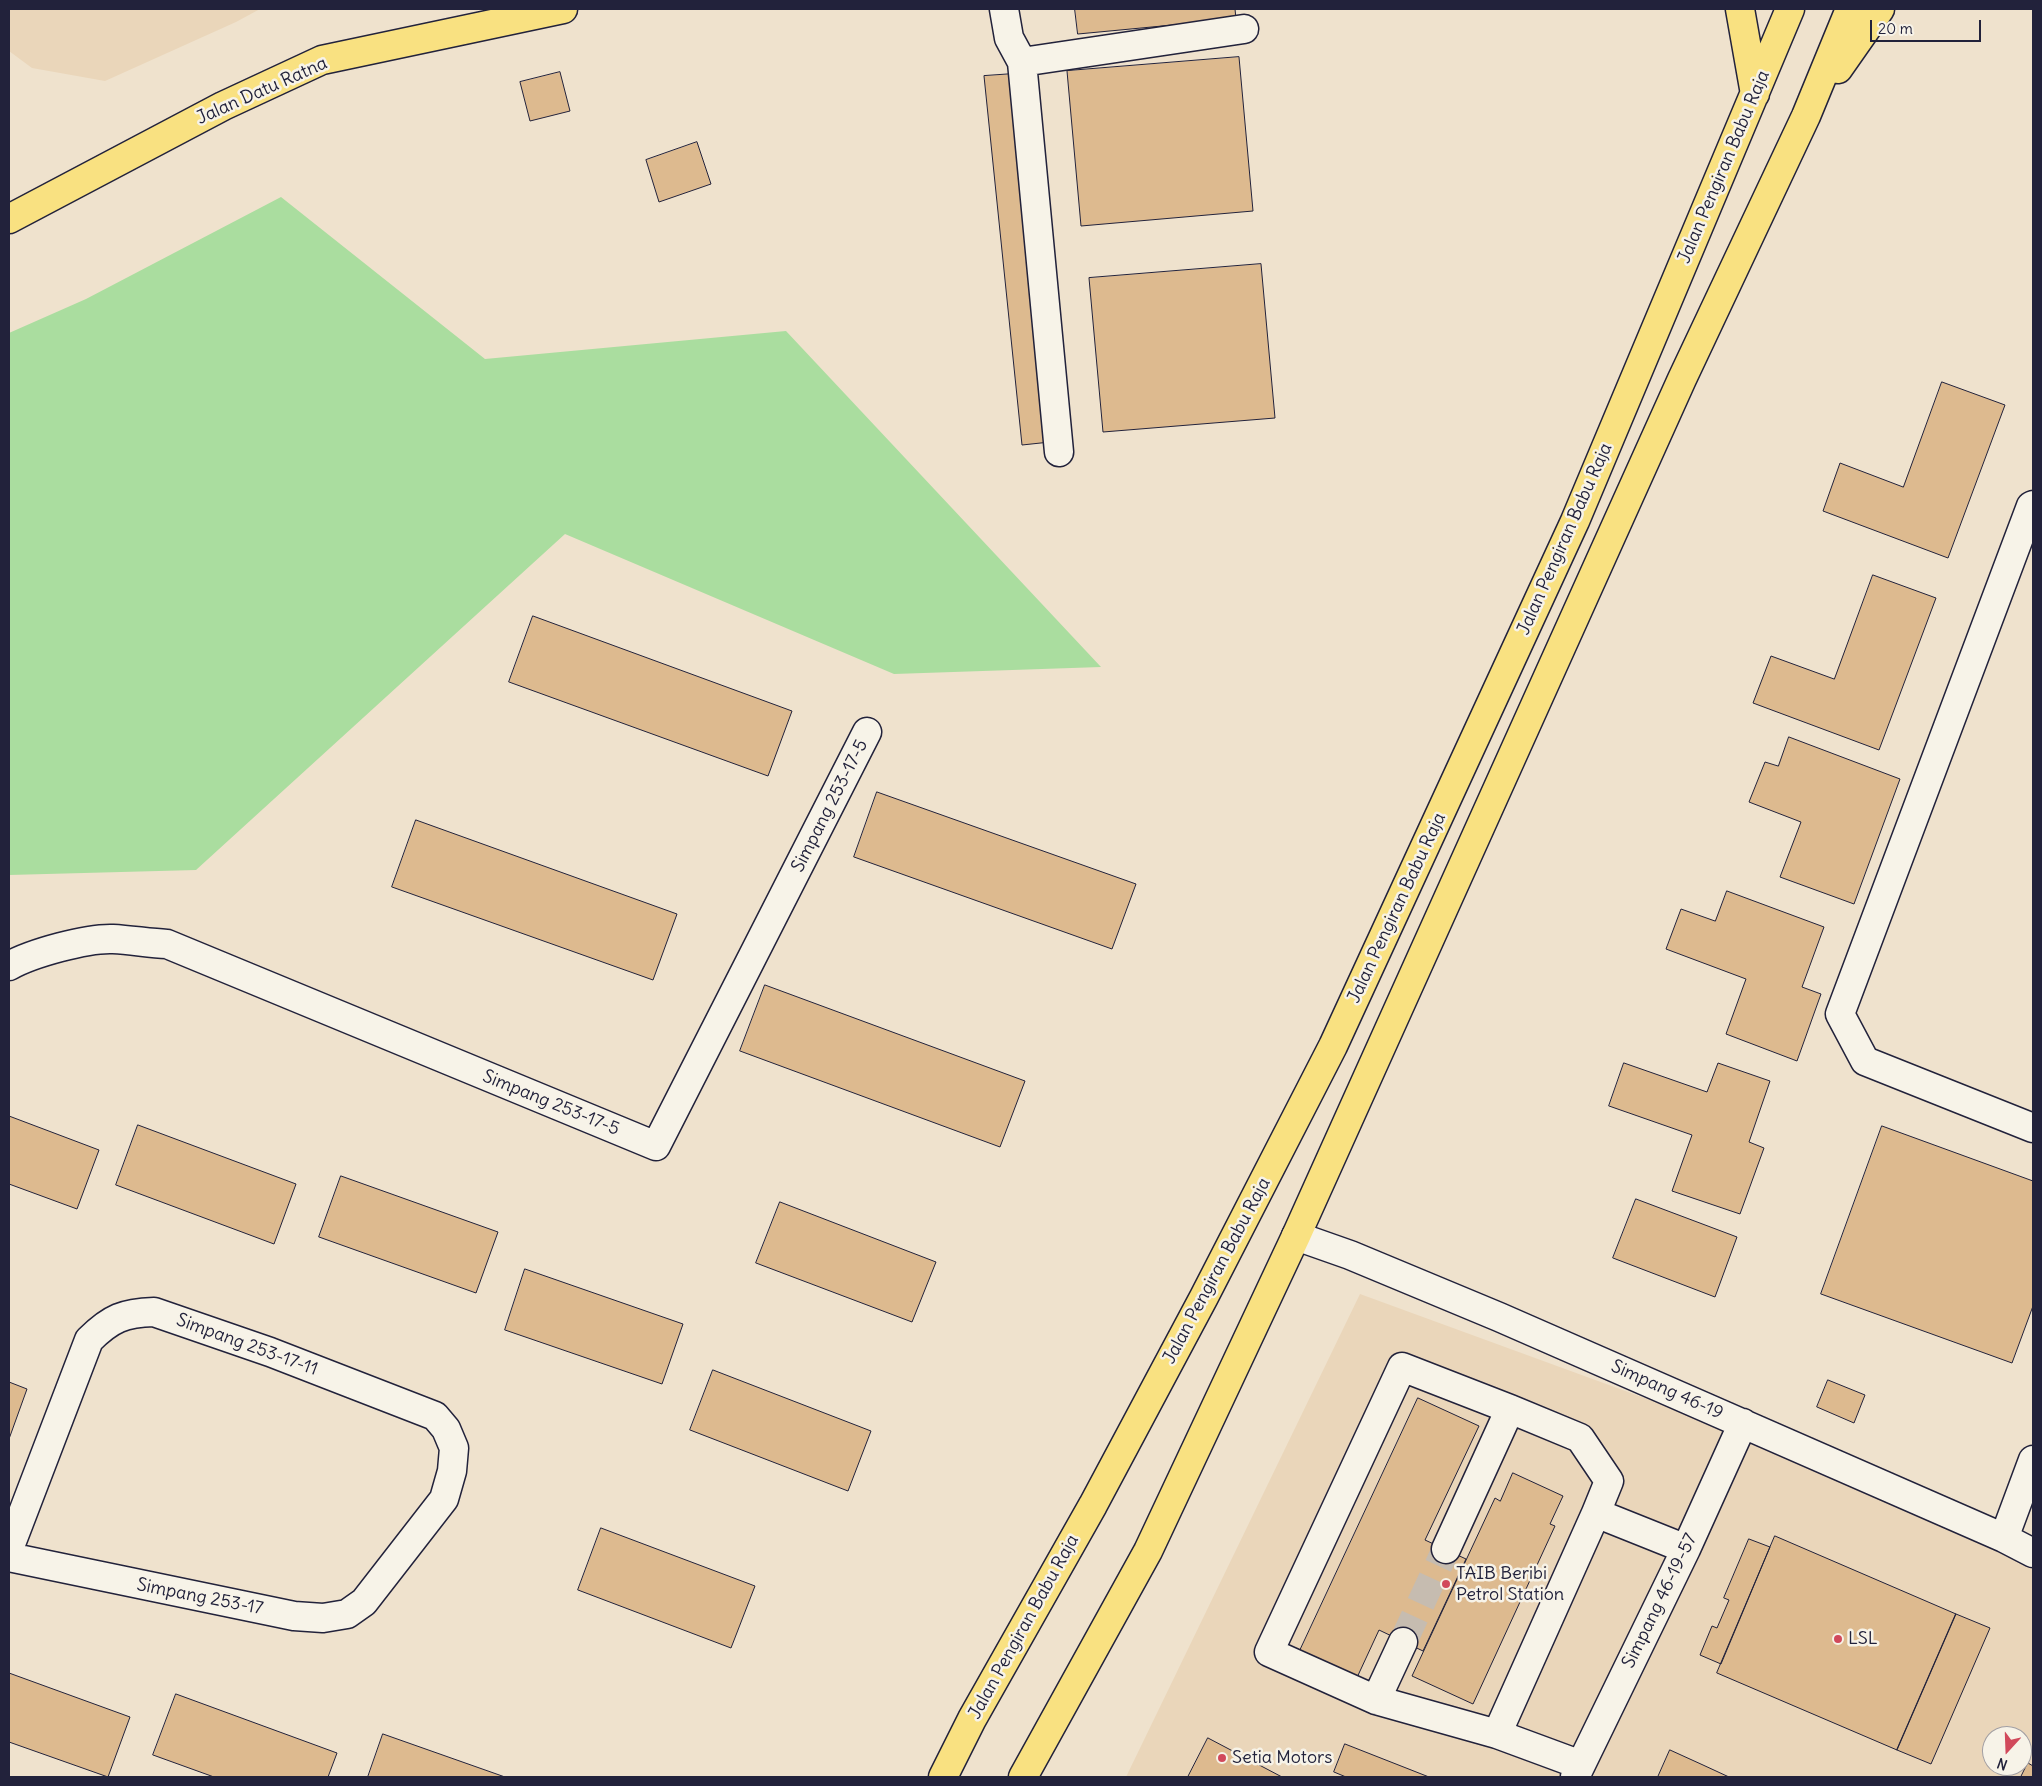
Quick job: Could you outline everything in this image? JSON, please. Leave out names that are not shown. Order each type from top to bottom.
[{"type":"main road","name":"Jalan Datu Ratna","points":[[9,219],[223,106],[322,60],[563,9]]},
{"type":"main road","points":[[1740,9],[1755,94]]},
{"type":"main road","name":"Jalan Pengiran Babu Raja","points":[[943,1777],[972,1719],[1093,1505],[1204,1297],[1333,1046],[1575,521],[1790,9]]},
{"type":"main road","points":[[1028,1771],[1148,1551],[1296,1236],[1682,379],[1806,116],[1850,9]]},
{"type":"main road","points":[[1806,116],[1880,9]]},
{"type":"main road","points":[[926,1777],[972,1719]]},
{"type":"street","points":[[1004,9],[1009,38],[1022,62],[1059,452]]},
{"type":"street","points":[[1022,62],[1244,29]]},
{"type":"street","points":[[2033,505],[2031,506],[1840,1014],[1865,1061],[2033,1128]]},
{"type":"street","name":"Simpang 253-17-5","points":[[9,966],[17,961],[62,946],[111,939],[167,944],[656,1146],[867,732]]},
{"type":"street","name":"Simpang 46-19","points":[[1296,1236],[1350,1255],[1500,1317],[2004,1538],[2033,1553]]},
{"type":"street","name":"Simpang 253-17-11","points":[[9,1549],[89,1340],[103,1326],[117,1317],[134,1313],[154,1312],[270,1352],[434,1416],[446,1429],[454,1448],[452,1472],[444,1498],[380,1583]]},
{"type":"street","points":[[1497,1734],[1609,1482],[1580,1438],[1510,1408],[1402,1367],[1269,1652],[1376,1700],[1497,1734],[1578,1771]]},
{"type":"street","points":[[1446,1549],[1510,1408]]},
{"type":"street","name":"Simpang 46-19-57","points":[[1578,1771],[1686,1549],[1743,1423]]},
{"type":"street","points":[[2004,1538],[2033,1460]]},
{"type":"street","points":[[1596,1514],[1686,1549]]},
{"type":"street","name":"Simpang 253-17","points":[[9,1557],[294,1616],[323,1618],[347,1614],[364,1602],[380,1583]]},
{"type":"street","points":[[1376,1700],[1403,1642]]},
{"type":"shaded area","points":[[9,9],[260,9],[236,22],[105,81],[32,68],[9,51]]},
{"type":"shaded area","points":[[1360,1294],[2033,1540],[2033,1777],[1126,1777]]},
{"type":"green space","points":[[281,197],[485,359],[786,331],[1101,667],[894,674],[565,534],[196,870],[9,875],[9,333],[86,299]]},
{"type":"building","points":[[1075,9],[1235,9],[1236,19],[1078,34]]},
{"type":"building","points":[[1239,57],[1253,211],[1081,226],[1067,71]]},
{"type":"building","points":[[560,72],[570,111],[530,121],[520,82]]},
{"type":"building","points":[[1013,74],[1050,442],[1022,445],[984,76]]},
{"type":"building","points":[[697,142],[711,184],[659,202],[646,160]]},
{"type":"building","points":[[1261,264],[1275,418],[1103,432],[1089,278]]},
{"type":"building","points":[[1942,382],[2005,405],[1948,558],[1823,511],[1840,463],[1903,487]]},
{"type":"building","points":[[1873,575],[1936,598],[1879,750],[1753,703],[1771,656],[1834,679]]},
{"type":"building","points":[[533,616],[792,711],[768,776],[509,682]]},
{"type":"building","points":[[1789,737],[1900,779],[1854,904],[1780,877],[1801,822],[1749,802],[1765,762],[1778,766]]},
{"type":"building","points":[[877,792],[1136,884],[1112,949],[854,857]]},
{"type":"building","points":[[416,820],[677,914],[653,980],[392,887]]},
{"type":"building","points":[[1727,891],[1824,927],[1802,987],[1821,994],[1797,1061],[1726,1034],[1746,979],[1666,949],[1681,909],[1715,921]]},
{"type":"building","points":[[765,985],[1025,1081],[1000,1147],[740,1051]]},
{"type":"building","points":[[1624,1063],[1707,1092],[1718,1063],[1770,1081],[1749,1142],[1764,1148],[1740,1214],[1672,1191],[1692,1135],[1609,1106]]},
{"type":"building","points":[[9,1116],[99,1150],[77,1209],[9,1184]]},
{"type":"building","points":[[138,1125],[296,1184],[274,1244],[116,1185]]},
{"type":"building","points":[[1882,1126],[2033,1181],[2033,1306],[2012,1363],[1821,1294]]},
{"type":"building","points":[[341,1176],[498,1232],[476,1293],[319,1237]]},
{"type":"building","points":[[1636,1199],[1737,1237],[1715,1297],[1613,1258]]},
{"type":"building","points":[[780,1202],[936,1262],[912,1322],[756,1263]]},
{"type":"building","points":[[525,1269],[683,1324],[662,1384],[505,1330]]},
{"type":"building","points":[[713,1370],[871,1431],[848,1491],[690,1430]]},
{"type":"building","points":[[1828,1380],[1865,1395],[1854,1423],[1817,1407]]},
{"type":"building","points":[[9,1382],[27,1389],[9,1439]]},
{"type":"building","points":[[1418,1398],[1479,1426],[1425,1540],[1466,1559],[1423,1651],[1379,1630],[1354,1684],[1297,1657]]},
{"type":"building","points":[[1513,1473],[1563,1496],[1550,1524],[1555,1526],[1473,1704],[1412,1676],[1495,1498],[1500,1501]]},
{"type":"building","points":[[601,1528],[755,1586],[731,1648],[578,1590]]},
{"type":"building","name":"LSL","points":[[1775,1536],[1956,1614],[1897,1750],[1717,1673]]},
{"type":"building","points":[[1749,1539],[1770,1547],[1721,1664],[1700,1655],[1712,1626],[1717,1628],[1729,1600],[1724,1598]]},
{"type":"building","points":[[1956,1614],[1990,1628],[1931,1764],[1897,1750]]},
{"type":"building","points":[[9,1673],[130,1717],[108,1777],[9,1742]]},
{"type":"building","points":[[176,1694],[337,1753],[328,1777],[214,1777],[153,1755]]},
{"type":"building","points":[[383,1734],[505,1777],[368,1777]]},
{"type":"building","name":"Setia Motors","points":[[1208,1738],[1282,1777],[1188,1777]]},
{"type":"building","points":[[1345,1744],[1429,1777],[1346,1777],[1334,1772]]},
{"type":"building","points":[[1670,1750],[1703,1765],[1729,1777],[1658,1777]]},
{"type":"building","points":[[2033,1766],[2033,1777],[2021,1777],[2032,1776]]},
{"type":"tunnel","points":[[1403,1642],[1446,1549]]},
{"type":"place","name":"TAIB Beribi Petrol Station","points":[[1446,1584]]},
{"type":"place","name":"LSL","points":[[1838,1639]]},
{"type":"place","name":"Setia Motors","points":[[1222,1758]]}]
